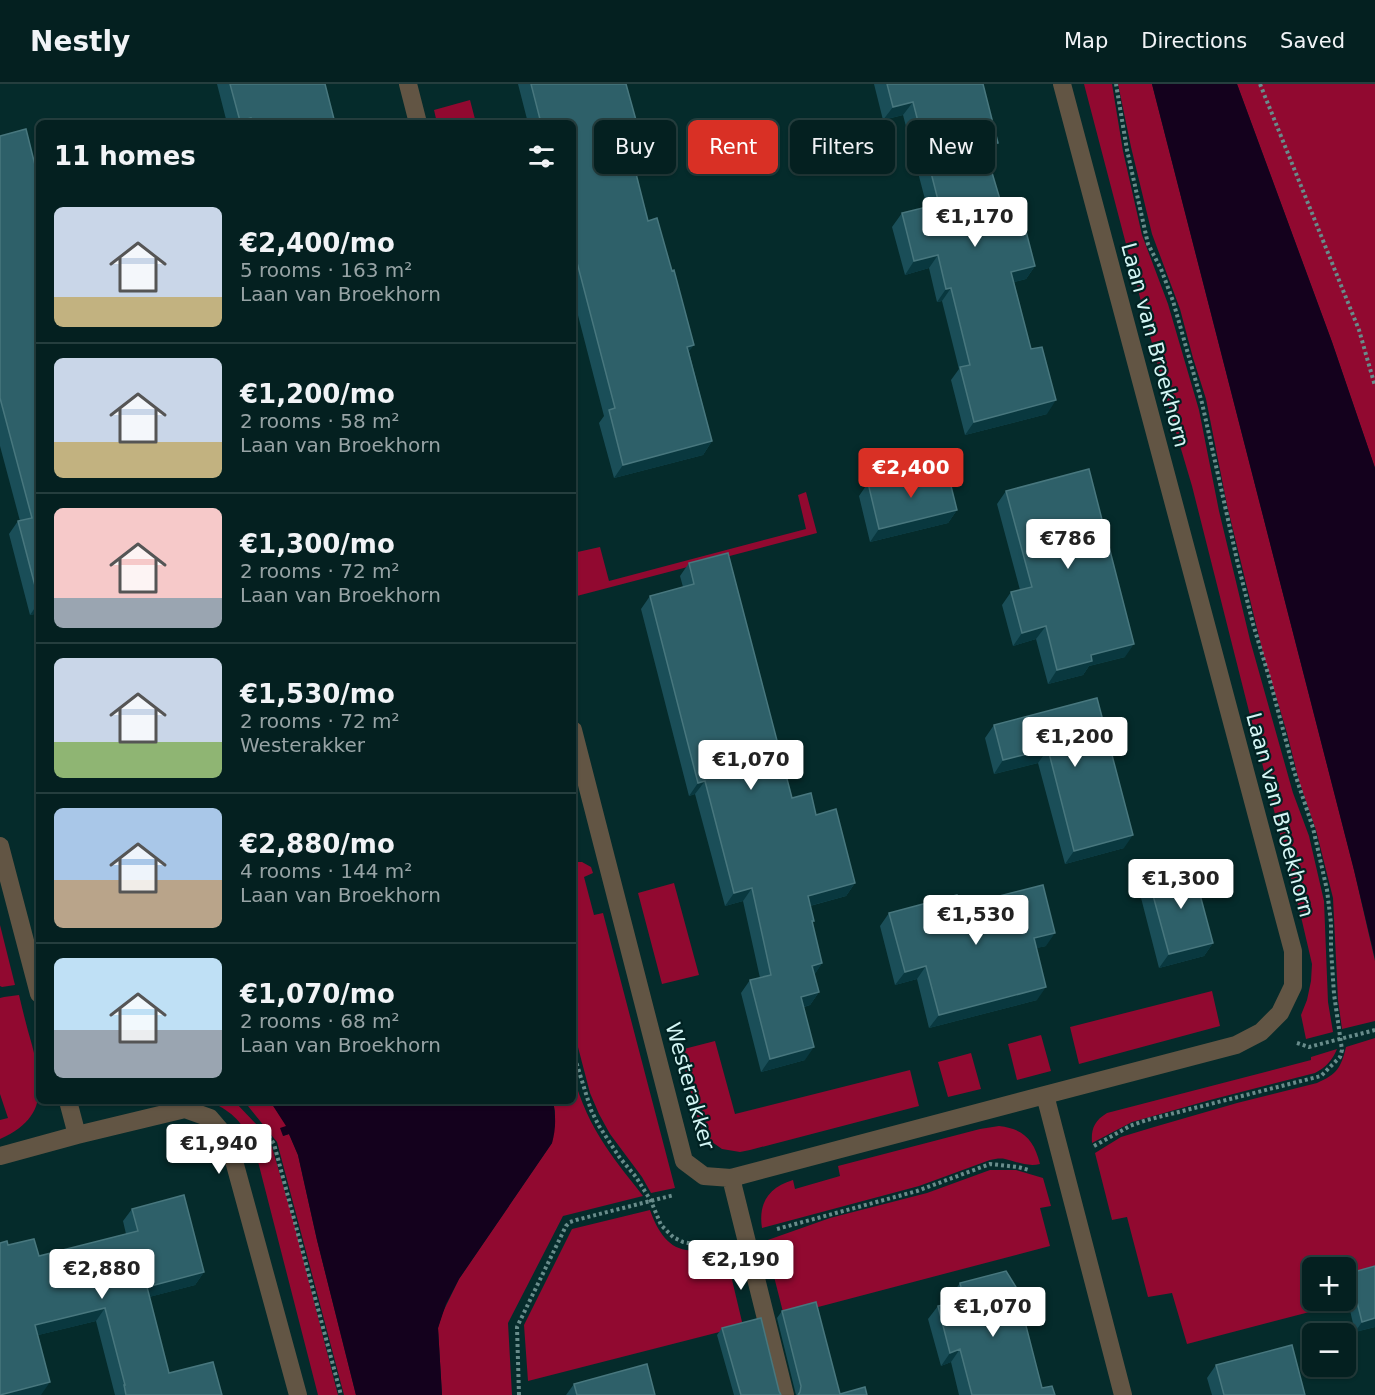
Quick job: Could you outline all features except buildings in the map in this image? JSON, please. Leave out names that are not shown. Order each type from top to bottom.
[{"type":"street","points":[[408,84],[417,120]]},
{"type":"street","name":"Laan van Broekhorn","points":[[1045,1095],[1236,1045],[1261,1032],[1280,1014],[1293,986],[1293,951],[1062,84]]},
{"type":"street","name":"Westerakker","points":[[576,742],[684,1161],[704,1176],[731,1178],[1045,1095]]},
{"type":"street","points":[[0,846],[36,983]]},
{"type":"street","points":[[1045,1095],[1123,1395]]},
{"type":"street","points":[[69,1104],[77,1135]]},
{"type":"street","points":[[0,1156],[185,1109],[210,1118],[228,1139],[298,1395]]},
{"type":"street","points":[[731,1178],[785,1395]]},
{"type":"path","points":[[1260,84],[1359,330],[1375,386]]},
{"type":"path","points":[[1261,1032],[1309,1047],[1372,1030]]},
{"type":"path","points":[[576,1062],[591,1110],[599,1126],[636,1177],[651,1201],[661,1225],[673,1237],[683,1242],[699,1245],[746,1237],[917,1191],[990,1164],[1042,1171],[1063,1162]]},
{"type":"path","points":[[257,1120],[274,1144],[341,1395]]},
{"type":"path","points":[[519,1395],[517,1327],[566,1226],[576,1220],[678,1194],[704,1176]]},
{"type":"shaded area","points":[[1084,84],[1112,84],[1123,151],[1142,235],[1168,304],[1199,410],[1219,511],[1250,640],[1293,793],[1309,836],[1324,901],[1328,1002],[1333,1032],[1306,1039],[1301,1015],[1307,1000],[1312,964],[1192,486],[1170,412]]},
{"type":"shaded area","points":[[1118,84],[1152,84],[1354,870],[1375,961],[1375,1021],[1342,1029],[1338,1000],[1333,898],[1316,830],[1299,781],[1263,653],[1227,505],[1206,399],[1180,309],[1152,234]]},
{"type":"shaded area","points":[[1152,84],[1237,84],[1332,342],[1375,468],[1375,958],[1354,870]]},
{"type":"shaded area","points":[[1237,84],[1375,84],[1375,468],[1332,342]]},
{"type":"shaded area","points":[[470,100],[475,120],[436,120],[434,110]]},
{"type":"shaded area","points":[[806,492],[817,533],[576,596],[576,552],[600,547],[609,581],[806,529],[798,495]]},
{"type":"shaded area","points":[[576,862],[582,862],[591,867],[593,873],[584,877],[594,915],[603,913],[675,1188],[651,1193],[610,1134],[590,1093],[576,1039]]},
{"type":"shaded area","points":[[674,883],[699,975],[662,984],[638,893]]},
{"type":"shaded area","points":[[0,925],[15,985],[2,987],[0,986]]},
{"type":"shaded area","points":[[1212,991],[1220,1026],[1079,1064],[1070,1027]]},
{"type":"shaded area","points":[[19,995],[36,1061],[37,1104],[26,1122],[0,1139],[0,1120],[8,1118],[0,1094],[0,998]]},
{"type":"shaded area","points":[[1041,1035],[1051,1071],[1017,1080],[1008,1044]]},
{"type":"shaded area","points":[[1375,1038],[1375,1295],[1356,1300],[1356,1257],[1302,1257],[1302,1311],[1314,1311],[1187,1344],[1172,1293],[1148,1297],[1127,1217],[1112,1220],[1095,1153],[1121,1137],[1237,1103],[1317,1083],[1337,1070],[1346,1047]]},
{"type":"shaded area","points":[[715,1041],[735,1114],[910,1070],[919,1106],[750,1150],[740,1152],[722,1149],[712,1142],[699,1124],[680,1050]]},
{"type":"shaded area","points":[[1337,1049],[1328,1063],[1315,1073],[1132,1122],[1092,1143],[1094,1126],[1107,1113],[1311,1060],[1311,1057]]},
{"type":"shaded area","points":[[971,1053],[981,1089],[948,1097],[938,1062]]},
{"type":"shaded area","points":[[576,1083],[583,1103],[606,1147],[643,1196],[563,1216],[508,1323],[512,1395],[442,1395],[438,1328],[442,1314],[459,1279],[552,1143],[554,1104],[576,1104]]},
{"type":"shaded area","points":[[215,1104],[237,1104],[257,1125],[272,1147],[338,1395],[318,1395],[254,1146],[237,1119]]},
{"type":"shaded area","points":[[246,1104],[272,1104],[287,1126],[283,1136],[289,1134],[298,1155],[356,1395],[344,1395],[277,1142]]},
{"type":"shaded area","points":[[272,1104],[554,1104],[555,1122],[552,1143],[459,1279],[446,1304],[438,1328],[442,1395],[356,1395],[298,1155],[289,1134],[283,1136],[280,1128],[286,1126]]},
{"type":"shaded area","points":[[999,1126],[1015,1130],[1027,1137],[1035,1148],[1040,1164],[1027,1165],[1003,1159],[990,1160],[919,1186],[762,1228],[762,1211],[767,1197],[785,1183],[793,1180],[795,1189],[840,1176],[838,1166]]},
{"type":"shaded area","points":[[990,1170],[1016,1170],[1043,1178],[1051,1206],[1040,1208],[1050,1246],[784,1316],[765,1241],[830,1218],[927,1193]]},
{"type":"shaded area","points":[[650,1210],[655,1223],[667,1241],[679,1248],[695,1250],[724,1246],[743,1326],[528,1381],[524,1325],[572,1229]]}]
